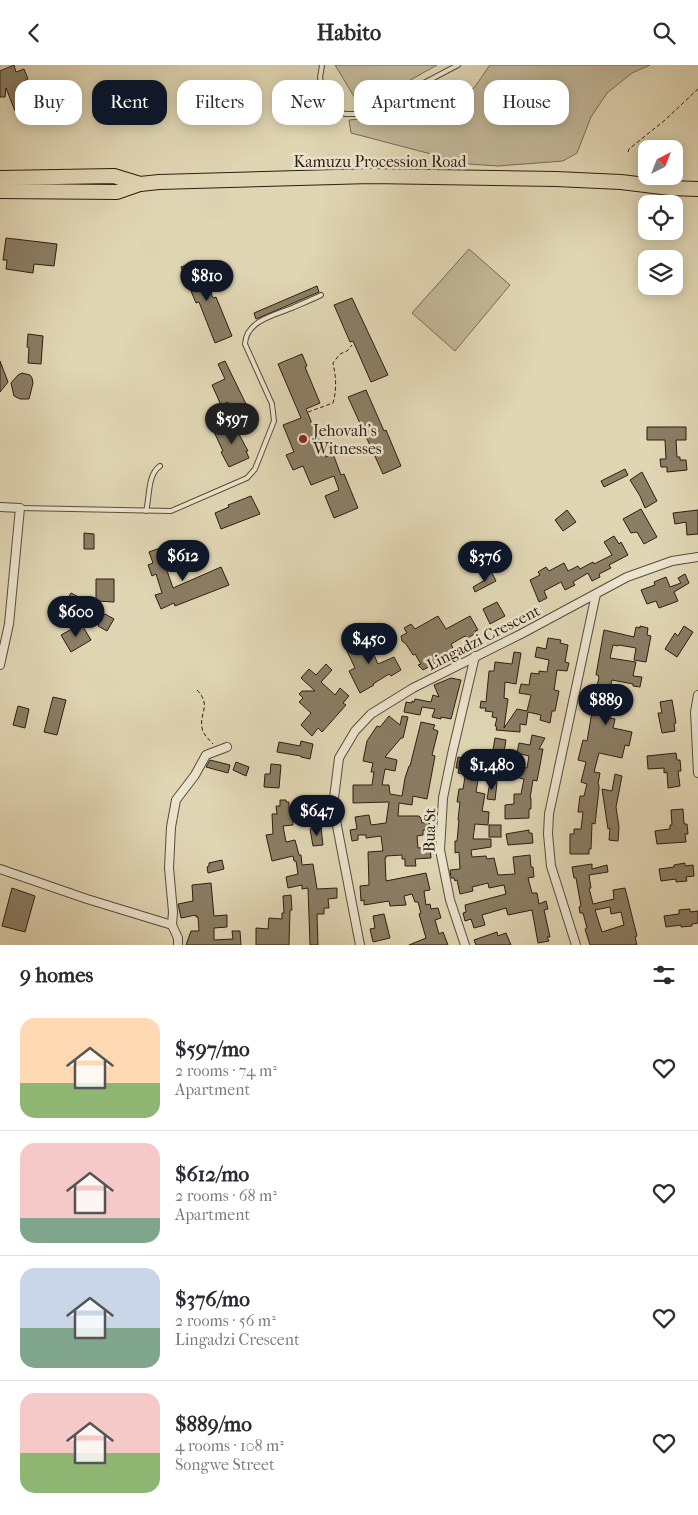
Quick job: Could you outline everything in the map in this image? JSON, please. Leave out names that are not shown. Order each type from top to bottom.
[{"type":"highway","name":"Kamuzu Procession Road","points":[[0,178],[114,177],[140,183],[371,176],[616,181],[698,189]]},
{"type":"highway","name":"Kamuzu Procession Road","points":[[616,181],[640,179],[698,181]]},
{"type":"highway","name":"Kamuzu Procession Road","points":[[0,191],[116,192],[140,183]]},
{"type":"street","points":[[0,507],[20,508],[9,624],[0,665]]},
{"type":"street","name":"Lingadzi Crescent","points":[[360,945],[337,826],[334,798],[339,758],[355,731],[371,714],[413,688],[596,595],[627,577],[672,561],[698,557]]},
{"type":"street","points":[[576,945],[551,867],[548,834],[549,814],[596,595]]},
{"type":"street","name":"Bua St","points":[[465,945],[450,900],[440,850],[443,798],[475,657]]},
{"type":"street","points":[[698,695],[695,712],[698,773]]},
{"type":"street","points":[[178,945],[178,938],[172,925],[173,912],[168,868],[172,813],[176,800],[195,775],[206,755],[226,747]]},
{"type":"street","points":[[0,869],[87,899],[172,925]]},
{"type":"lane","points":[[322,65],[320,78],[329,107],[345,115],[365,114],[458,65]]},
{"type":"lane","points":[[20,508],[171,511],[247,478],[252,474],[274,421],[274,412],[244,344],[245,337],[251,328],[261,320],[321,295]]},
{"type":"lane","points":[[146,511],[151,481],[155,470],[160,466]]},
{"type":"path","points":[[628,152],[629,149],[665,120],[698,89]]},
{"type":"path","points":[[308,412],[333,403],[336,383],[333,363],[340,354],[347,351],[352,345]]},
{"type":"path","points":[[197,690],[203,699],[205,710],[201,726],[204,734],[213,745],[206,755]]},
{"type":"shaded area","points":[[335,65],[437,65],[410,80],[354,80],[354,96]]},
{"type":"shaded area","points":[[490,65],[650,65],[632,73],[607,93],[591,117],[577,153],[563,161],[498,166],[469,164],[351,133],[349,120],[354,120],[354,125],[474,125],[474,88]]},
{"type":"shaded area","points":[[469,249],[510,285],[455,351],[412,313]]},
{"type":"building","points":[[14,65],[16,72],[24,69],[28,79],[15,80],[15,111],[6,88],[5,97],[0,97],[0,71]]},
{"type":"building","points":[[6,238],[57,244],[54,266],[34,264],[33,273],[6,269],[7,260],[3,260]]},
{"type":"building","points":[[198,261],[213,298],[216,297],[232,336],[215,343],[199,302],[196,303],[181,267]]},
{"type":"building","points":[[317,286],[319,292],[256,319],[254,313]]},
{"type":"building","name":"Jehovah's Witnesses","points":[[352,298],[388,375],[371,382],[353,341],[350,342],[334,305]]},
{"type":"building","points":[[28,334],[43,336],[41,364],[28,363]]},
{"type":"building","points":[[302,354],[307,366],[305,367],[320,403],[306,409],[326,457],[333,454],[341,475],[344,474],[358,508],[334,518],[325,496],[339,490],[334,476],[311,485],[303,466],[293,470],[286,455],[294,452],[283,425],[301,418],[278,364]]},
{"type":"building","points":[[0,361],[8,382],[0,392]]},
{"type":"building","points":[[225,361],[246,404],[231,410],[228,402],[221,405],[212,385],[225,379],[218,364]]},
{"type":"building","points":[[22,373],[30,375],[32,378],[33,383],[29,399],[20,399],[14,396],[11,383]]},
{"type":"building","name":"Jehovah's Witnesses","points":[[366,390],[401,466],[383,474],[348,397]]},
{"type":"building","points":[[233,423],[248,451],[246,451],[249,458],[229,467],[214,432]]},
{"type":"building","points":[[647,427],[686,427],[686,440],[676,440],[677,457],[680,457],[680,460],[686,460],[687,470],[667,472],[667,467],[661,467],[660,459],[666,459],[665,440],[647,440]]},
{"type":"building","points":[[625,469],[628,475],[604,487],[601,481]]},
{"type":"building","points":[[642,472],[657,501],[645,508],[630,480]]},
{"type":"building","points":[[251,496],[260,514],[221,529],[215,513],[229,507],[228,505]]},
{"type":"building","points":[[641,509],[657,537],[644,544],[637,532],[631,533],[623,519]]},
{"type":"building","points":[[567,510],[576,522],[563,531],[555,520]]},
{"type":"building","points":[[698,510],[698,534],[687,535],[686,522],[675,524],[673,513]]},
{"type":"building","points":[[84,533],[94,534],[94,549],[84,549]]},
{"type":"building","points":[[614,536],[619,544],[621,542],[628,555],[609,565],[611,568],[599,574],[600,577],[592,581],[588,573],[573,582],[575,585],[565,590],[561,582],[544,591],[547,598],[539,602],[530,580],[540,575],[538,572],[546,567],[549,571],[564,563],[568,571],[578,566],[580,569],[593,562],[594,564],[612,555],[604,542]]},
{"type":"building","points":[[160,548],[163,557],[170,555],[173,563],[165,565],[173,588],[221,567],[229,585],[175,606],[174,603],[161,609],[155,595],[162,593],[156,574],[152,576],[148,565],[153,563],[149,552]]},
{"type":"building","points":[[492,573],[496,581],[475,592],[473,587],[485,580],[484,577]]},
{"type":"building","points":[[685,574],[689,583],[674,592],[678,601],[659,608],[656,601],[647,604],[641,590],[655,585],[654,582],[666,577],[670,587],[681,583],[678,578]]},
{"type":"building","points":[[96,579],[114,579],[114,602],[96,601]]},
{"type":"building","points":[[71,593],[86,601],[76,601],[89,608],[84,616],[73,610],[77,617],[62,608]]},
{"type":"building","points":[[497,602],[505,616],[490,624],[483,609]]},
{"type":"building","points":[[100,614],[105,614],[114,619],[107,631],[98,626],[99,624],[96,622]]},
{"type":"building","points":[[438,616],[446,629],[470,616],[478,630],[466,639],[465,636],[451,644],[455,652],[423,670],[418,665],[421,664],[415,654],[413,655],[402,641],[401,636],[407,633],[404,628],[411,624],[415,629]]},
{"type":"building","points":[[82,625],[91,640],[71,652],[61,635]]},
{"type":"building","points":[[640,626],[648,628],[647,635],[651,636],[646,662],[634,660],[636,648],[619,645],[613,645],[610,658],[636,662],[633,676],[642,677],[640,687],[612,680],[609,691],[612,692],[610,698],[614,699],[610,718],[615,719],[613,728],[632,732],[629,746],[625,745],[622,758],[599,753],[594,772],[600,773],[595,824],[592,823],[591,849],[589,849],[589,854],[570,854],[570,834],[574,834],[574,829],[581,829],[583,812],[578,812],[580,796],[584,796],[587,784],[581,782],[586,762],[578,760],[583,740],[587,741],[593,706],[591,706],[599,678],[596,675],[604,630],[634,637],[636,627],[640,628]]},
{"type":"building","points":[[684,626],[693,632],[677,657],[665,649],[675,633],[678,636]]},
{"type":"building","points":[[379,637],[381,644],[371,648],[378,664],[394,657],[401,670],[391,676],[389,674],[360,693],[349,671],[355,668],[346,649],[358,642],[359,646]]},
{"type":"building","points":[[548,638],[561,640],[560,643],[568,645],[565,662],[569,663],[567,671],[557,670],[554,690],[559,691],[555,711],[552,711],[550,723],[540,720],[541,715],[528,712],[526,725],[520,724],[520,732],[496,730],[497,718],[492,717],[493,712],[485,711],[486,708],[480,708],[481,701],[486,702],[489,671],[494,671],[495,662],[512,664],[514,652],[521,653],[516,684],[505,682],[504,698],[508,699],[504,728],[517,709],[527,711],[531,695],[519,693],[521,684],[529,685],[531,673],[547,672],[549,660],[535,657],[537,647],[546,649]]},
{"type":"building","points":[[326,664],[332,670],[321,682],[335,695],[340,688],[349,696],[343,703],[346,705],[322,732],[318,728],[312,736],[301,725],[311,713],[299,702],[303,698],[299,694],[302,691],[315,691],[301,678],[309,669],[316,675]]},
{"type":"building","points":[[451,678],[461,680],[451,719],[432,717],[435,709],[422,707],[420,715],[404,712],[406,702],[412,703],[415,699],[431,702],[433,695],[439,697],[434,685]]},
{"type":"building","points":[[53,697],[66,700],[57,735],[44,732]]},
{"type":"building","points":[[672,700],[676,723],[674,724],[675,731],[662,733],[658,713],[662,713],[660,702]]},
{"type":"building","points":[[18,706],[29,709],[25,728],[13,725]]},
{"type":"building","points":[[389,716],[400,725],[402,716],[408,717],[403,738],[385,757],[397,760],[395,771],[385,769],[382,785],[389,785],[390,794],[402,796],[405,778],[410,766],[421,722],[435,725],[433,729],[438,731],[432,755],[435,756],[427,799],[413,796],[412,805],[399,803],[398,816],[419,816],[422,823],[429,822],[430,830],[423,830],[423,835],[417,836],[418,848],[430,847],[431,858],[415,859],[416,866],[405,866],[405,859],[402,859],[402,855],[386,856],[386,881],[426,873],[430,890],[424,891],[426,905],[430,904],[431,909],[438,908],[441,918],[435,920],[439,934],[443,932],[448,945],[409,945],[426,938],[419,914],[421,913],[418,902],[415,902],[412,894],[404,896],[406,905],[390,906],[389,901],[364,905],[364,900],[361,901],[360,886],[369,885],[368,852],[383,851],[381,836],[366,838],[366,835],[358,835],[358,840],[352,841],[350,830],[357,829],[355,817],[369,815],[371,825],[386,823],[389,802],[353,803],[353,785],[372,785],[374,772],[371,772],[373,763],[363,761],[367,741],[377,726],[380,727]]},
{"type":"building","points":[[532,735],[545,738],[539,749],[543,749],[537,781],[533,780],[529,818],[505,819],[505,805],[514,804],[514,794],[521,794],[524,779],[496,773],[498,764],[527,768],[529,756],[517,753],[519,743],[530,745]]},
{"type":"building","points":[[495,738],[506,740],[504,752],[493,750]]},
{"type":"building","points":[[301,741],[313,744],[310,759],[277,752],[279,742],[300,746]]},
{"type":"building","points":[[676,753],[677,760],[680,760],[681,771],[678,771],[680,786],[668,788],[667,772],[664,773],[664,768],[648,769],[647,756]]},
{"type":"building","points":[[464,755],[475,757],[471,776],[458,773],[459,768],[456,768],[458,757],[462,758]]},
{"type":"building","points":[[210,760],[230,765],[228,773],[206,767]]},
{"type":"building","points":[[236,762],[249,767],[246,776],[233,770]]},
{"type":"building","points":[[271,764],[281,765],[279,788],[264,787],[265,774],[270,774]]},
{"type":"building","points":[[615,774],[622,776],[616,807],[619,827],[618,841],[609,840],[610,828],[608,829],[602,789],[612,791]]},
{"type":"building","points":[[465,777],[478,780],[476,792],[485,794],[482,811],[489,812],[488,825],[475,824],[473,839],[491,839],[491,847],[471,850],[472,857],[486,856],[487,859],[494,858],[498,875],[515,874],[513,857],[530,855],[534,877],[528,878],[532,893],[537,893],[539,904],[546,901],[548,909],[544,910],[550,937],[547,937],[549,941],[538,943],[532,910],[508,915],[506,908],[482,915],[485,925],[474,928],[471,919],[465,921],[463,913],[466,912],[465,905],[506,894],[504,885],[489,888],[488,883],[472,887],[473,891],[460,894],[457,880],[455,881],[454,878],[451,878],[450,870],[460,869],[459,852],[455,853],[460,802],[457,802],[459,789],[463,789]]},
{"type":"building","points":[[490,782],[497,783],[495,800],[487,799]]},
{"type":"building","points":[[280,800],[289,802],[289,812],[292,811],[293,825],[283,826],[286,842],[295,840],[299,855],[301,855],[302,865],[313,864],[317,889],[337,888],[337,898],[328,899],[329,908],[324,908],[324,914],[317,914],[318,945],[310,945],[308,888],[302,889],[302,885],[288,888],[286,877],[298,874],[296,861],[294,861],[293,856],[272,861],[266,835],[273,834],[272,814],[277,814],[276,806],[280,806]]},
{"type":"building","points":[[683,809],[684,824],[687,824],[688,834],[685,834],[686,842],[657,844],[655,831],[670,829],[670,825],[672,825],[671,810]]},
{"type":"building","points":[[489,825],[501,825],[501,837],[489,837]]},
{"type":"building","points":[[321,828],[323,845],[313,846],[310,829]]},
{"type":"building","points":[[529,830],[529,833],[532,833],[533,843],[508,845],[506,834]]},
{"type":"building","points":[[222,860],[224,869],[208,873],[207,867],[209,863]]},
{"type":"building","points":[[685,863],[685,866],[693,865],[694,876],[686,877],[687,881],[676,882],[676,879],[661,881],[659,869]]},
{"type":"building","points":[[592,864],[592,869],[607,865],[608,872],[589,875],[591,888],[589,888],[593,904],[614,899],[613,890],[625,888],[637,936],[635,937],[637,945],[590,945],[583,913],[580,913],[579,907],[581,906],[572,867]],"holes":[[[610,907],[611,914],[621,912],[624,925],[602,932],[595,910]]]},
{"type":"building","points":[[211,883],[214,916],[227,915],[227,927],[214,928],[214,940],[233,939],[232,931],[240,931],[241,945],[186,945],[191,931],[199,931],[198,917],[196,915],[181,918],[178,904],[193,901],[192,885]]},
{"type":"building","points":[[12,888],[35,896],[25,932],[2,926]]},
{"type":"building","points":[[291,895],[292,910],[290,910],[289,945],[256,945],[256,928],[268,929],[269,918],[282,919],[282,913],[284,913],[283,896]]},
{"type":"building","points":[[690,909],[690,912],[698,911],[698,923],[692,924],[692,926],[666,927],[664,916],[679,914],[679,910]]},
{"type":"building","points":[[384,914],[390,938],[373,942],[370,929],[375,928],[373,916]]},
{"type":"building","points":[[497,932],[498,936],[506,933],[511,945],[476,945],[474,940]]},
{"type":"place","name":"Jehovah's Witnesses","points":[[303,439]]}]
